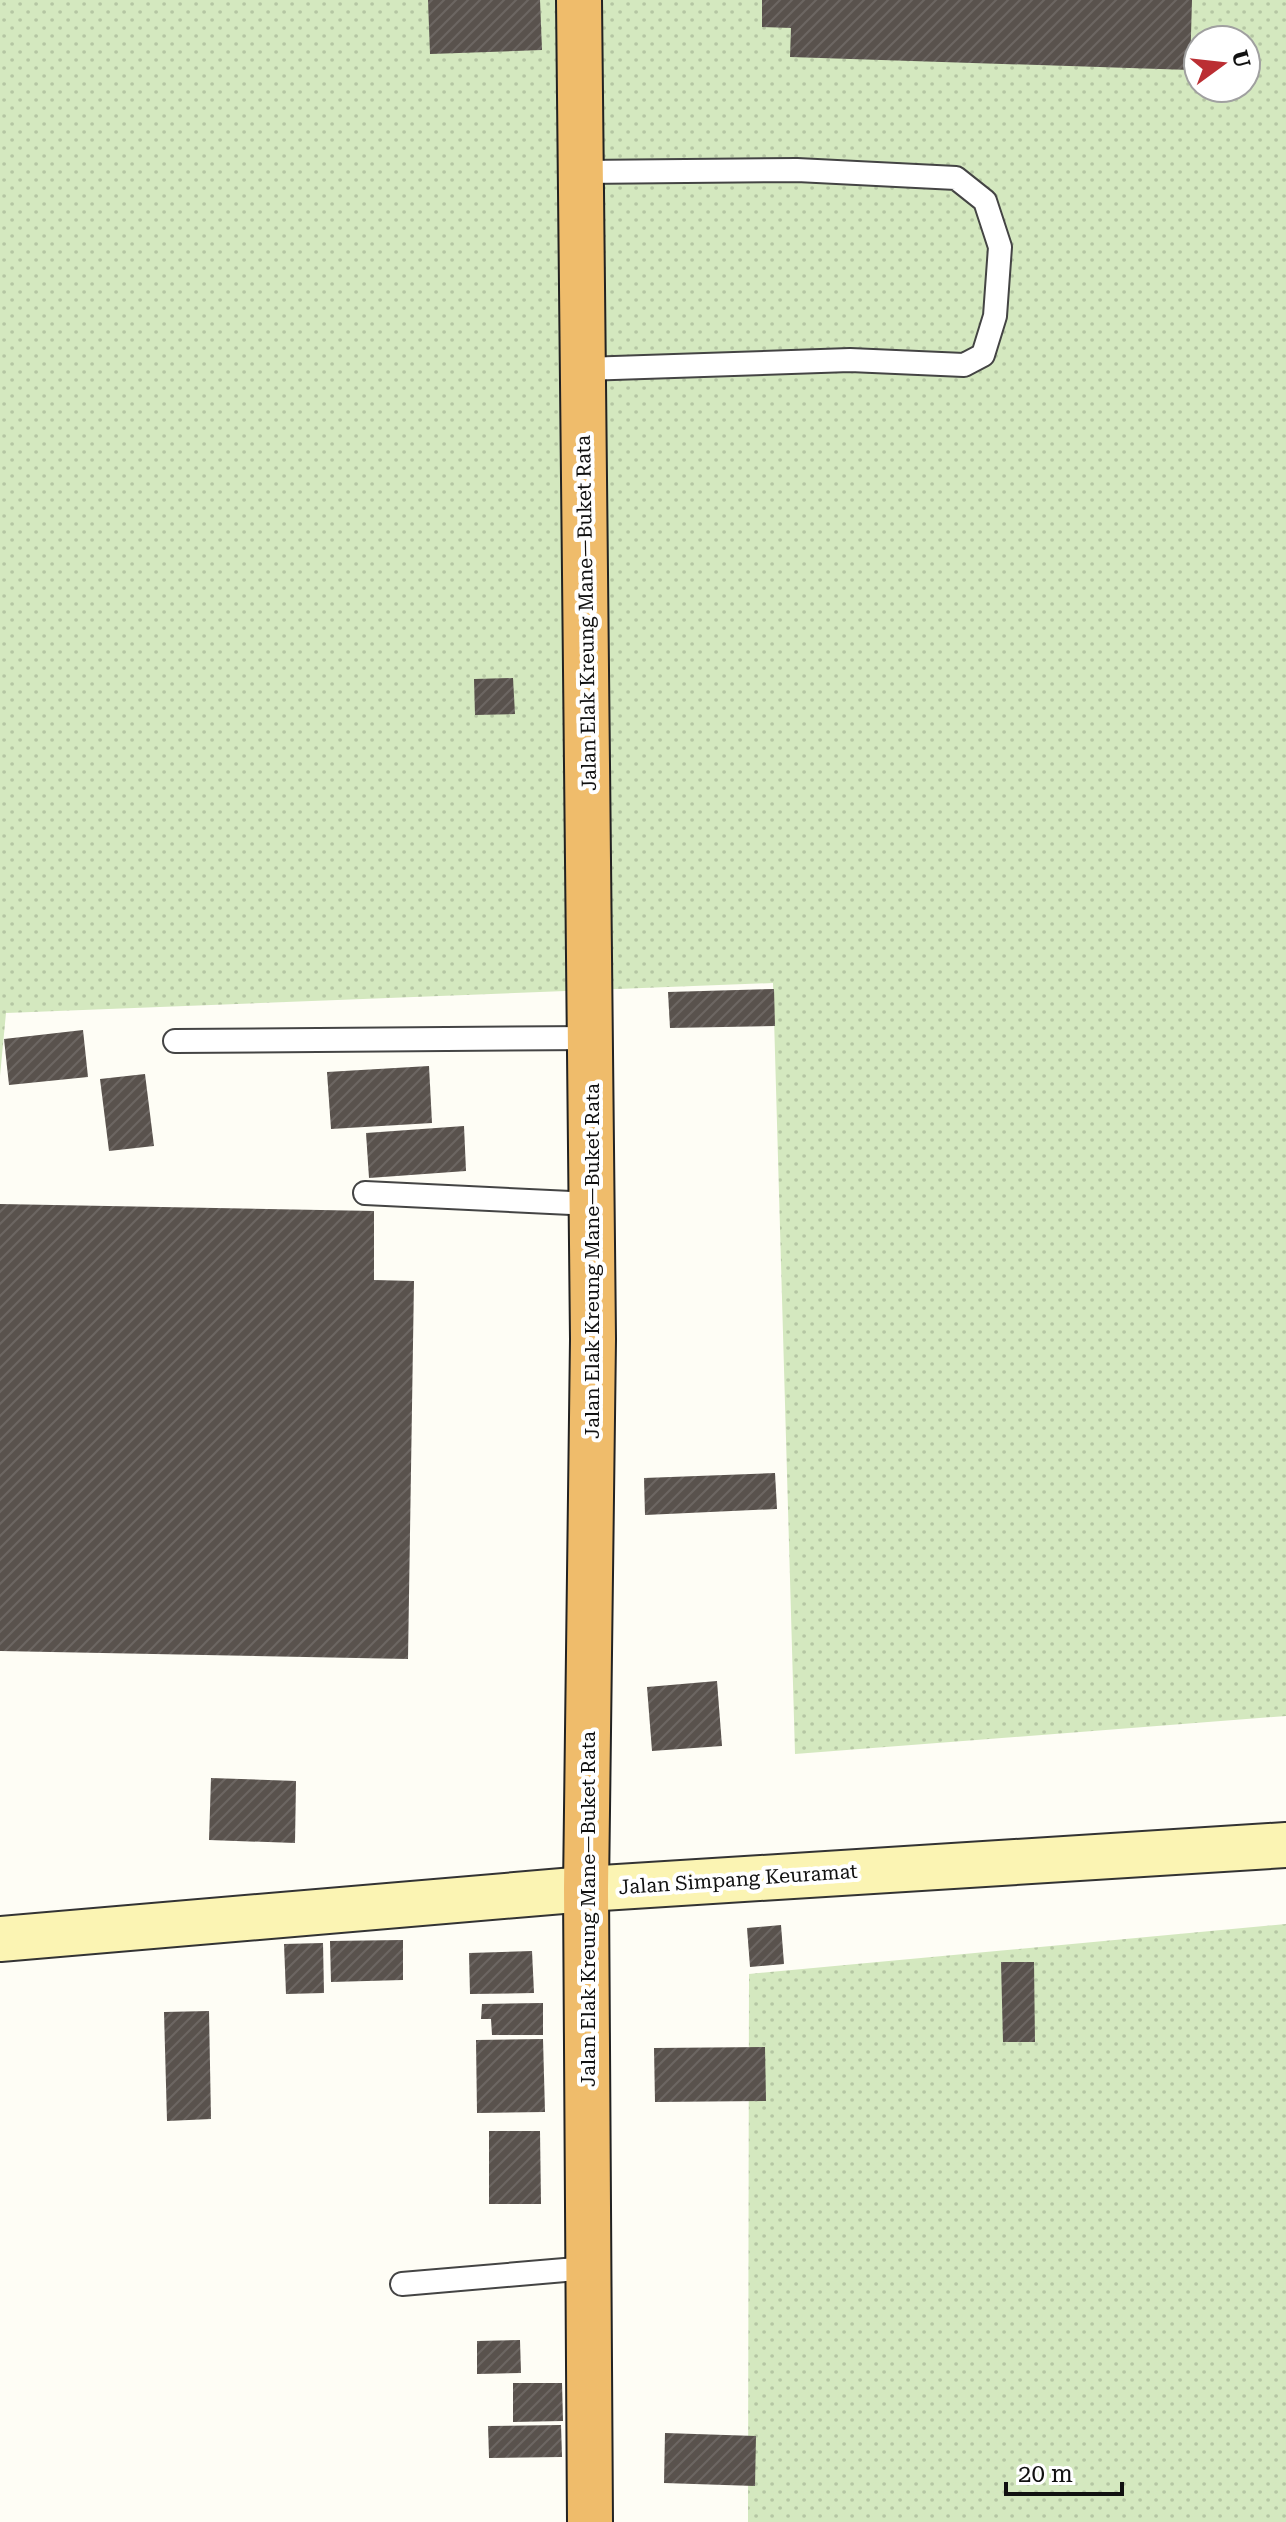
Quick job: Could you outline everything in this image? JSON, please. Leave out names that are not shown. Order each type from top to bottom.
[{"type":"highway","name":"Jalan Elak Kreung Mane—Buket Rata","points":[[579,0],[592,1204],[586,1889],[590,2522]]},
{"type":"main road","name":"Jalan Simpang Keuramat","points":[[0,1939],[586,1889],[1286,1845]]},
{"type":"lane","points":[[581,172],[797,170],[956,178],[985,201],[1000,247],[995,316],[983,355],[964,365],[850,360],[584,369]]},
{"type":"lane","points":[[175,1041],[591,1038]]},
{"type":"lane","points":[[365,1193],[592,1204]]},
{"type":"lane","points":[[402,2284],[588,2268]]},
{"type":"green space","points":[[0,0],[1286,0],[1286,1716],[795,1754],[773,983],[6,1013],[0,1076]]},
{"type":"green space","points":[[1286,1924],[1286,2522],[748,2522],[749,1974]]},
{"type":"building","points":[[428,0],[540,0],[542,50],[430,54]]},
{"type":"building","points":[[762,0],[1192,0],[1191,24],[1182,24],[1182,70],[790,57],[791,28],[762,27]]},
{"type":"building","points":[[513,678],[515,714],[475,715],[474,679]]},
{"type":"building","points":[[774,989],[775,1026],[670,1028],[668,992]]},
{"type":"building","points":[[83,1030],[88,1077],[9,1085],[4,1039]]},
{"type":"building","points":[[429,1066],[432,1123],[331,1129],[327,1072]]},
{"type":"building","points":[[145,1074],[154,1146],[109,1151],[100,1079]]},
{"type":"building","points":[[464,1126],[466,1171],[369,1178],[366,1133]]},
{"type":"building","points":[[0,1204],[374,1211],[374,1280],[414,1281],[408,1659],[0,1651]]},
{"type":"building","points":[[775,1473],[777,1509],[645,1515],[644,1478]]},
{"type":"building","points":[[717,1681],[722,1746],[652,1751],[647,1687]]},
{"type":"building","points":[[211,1778],[296,1781],[295,1843],[209,1840]]},
{"type":"building","points":[[781,1925],[784,1964],[750,1967],[747,1928]]},
{"type":"building","points":[[403,1940],[403,1980],[331,1982],[330,1941]]},
{"type":"building","points":[[323,1943],[324,1993],[286,1994],[284,1944]]},
{"type":"building","points":[[532,1951],[534,1993],[470,1994],[469,1953]]},
{"type":"building","points":[[1001,1962],[1034,1962],[1035,2042],[1003,2042]]},
{"type":"building","points":[[543,2003],[543,2035],[492,2035],[491,2019],[481,2019],[482,2004]]},
{"type":"building","points":[[209,2011],[211,2119],[167,2121],[164,2012]]},
{"type":"building","points":[[543,2039],[545,2112],[477,2113],[476,2040]]},
{"type":"building","points":[[765,2047],[766,2101],[655,2102],[654,2048]]},
{"type":"building","points":[[489,2131],[540,2131],[541,2204],[489,2204]]},
{"type":"building","points":[[520,2340],[521,2373],[477,2374],[477,2341]]},
{"type":"building","points":[[513,2383],[562,2383],[563,2421],[513,2422]]},
{"type":"building","points":[[561,2425],[562,2457],[489,2458],[488,2426]]},
{"type":"building","points":[[665,2433],[756,2436],[755,2486],[664,2483]]}]
